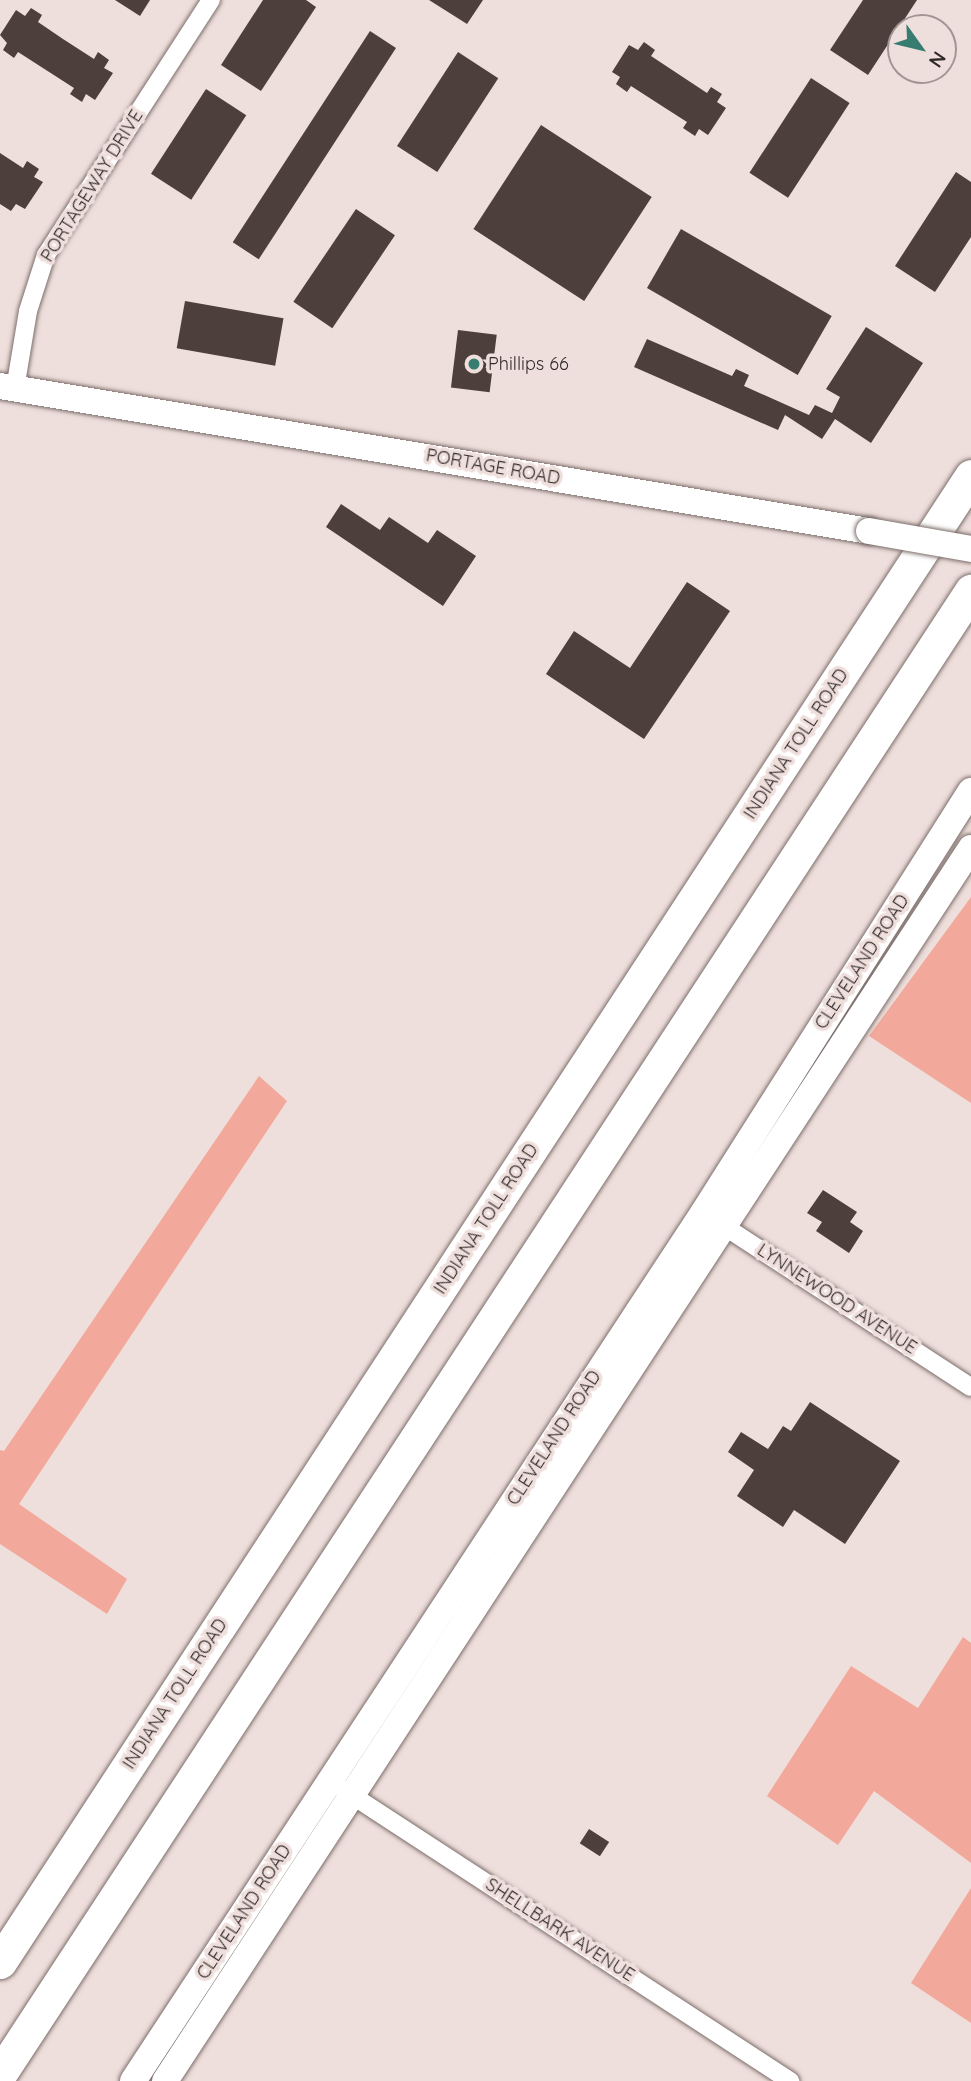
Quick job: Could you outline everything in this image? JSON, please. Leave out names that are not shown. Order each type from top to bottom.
[{"type":"highway","name":"INDIANA TOLL ROAD","points":[[0,1962],[971,476]]},
{"type":"highway","points":[[0,2074],[971,591]]},
{"type":"main road","name":"PORTAGE ROAD","points":[[7,388],[971,549]]},
{"type":"main road","name":"CLEVELAND ROAD","points":[[165,2081],[352,1795],[714,1219],[971,791]]},
{"type":"main road","name":"CLEVELAND ROAD","points":[[132,2081],[329,1780],[971,848]]},
{"type":"street","name":"PORTAGEWAY DRIVE","points":[[7,388],[46,255],[211,0]]},
{"type":"street","name":"LYNNEWOOD AVENUE","points":[[714,1219],[971,1387]]},
{"type":"street","name":"SHELLBARK AVENUE","points":[[329,1780],[790,2081]]},
{"type":"shaded area","points":[[971,897],[971,1103],[869,1036]]},
{"type":"shaded area","points":[[259,1076],[287,1101],[19,1504],[127,1579],[107,1614],[0,1544],[0,1450],[4,1451]]},
{"type":"shaded area","points":[[963,1637],[971,1643],[971,1863],[874,1791],[838,1845],[767,1796],[851,1666],[918,1708]]},
{"type":"shaded area","points":[[971,1888],[971,2023],[911,1983]]},
{"type":"building","points":[[115,0],[150,0],[140,16]]},
{"type":"building","points":[[263,0],[306,0],[316,7],[261,91],[221,65]]},
{"type":"building","points":[[429,0],[483,0],[467,24]]},
{"type":"building","points":[[863,0],[917,0],[908,14],[887,14],[887,46],[868,75],[830,50]]},
{"type":"building","points":[[31,8],[42,15],[38,22],[63,39],[94,59],[98,52],[109,60],[104,68],[113,73],[95,100],[86,94],[82,102],[70,94],[74,88],[18,52],[14,58],[3,50],[7,43],[0,35],[16,10],[25,16]]},
{"type":"building","points":[[370,31],[396,48],[259,259],[233,242]]},
{"type":"building","points":[[644,42],[655,50],[651,56],[707,93],[711,87],[722,94],[717,102],[726,108],[708,135],[699,129],[695,136],[683,128],[687,122],[631,86],[627,92],[616,84],[620,77],[612,72],[629,45],[638,50]]},
{"type":"building","points":[[458,52],[498,78],[437,172],[397,146]]},
{"type":"building","points":[[811,78],[850,103],[788,198],[749,173]]},
{"type":"building","points":[[206,89],[246,115],[191,200],[151,174]]},
{"type":"building","points":[[541,125],[652,197],[584,301],[473,229]]},
{"type":"building","points":[[0,153],[23,168],[27,161],[39,169],[34,177],[43,182],[25,209],[16,204],[11,211],[0,204]]},
{"type":"building","points":[[956,172],[971,182],[971,237],[935,292],[895,266]]},
{"type":"building","points":[[356,209],[395,235],[332,328],[293,302]]},
{"type":"building","points":[[681,229],[832,316],[798,375],[647,288]]},
{"type":"building","points":[[185,301],[283,318],[275,366],[177,348]]},
{"type":"building","points":[[866,327],[923,363],[871,443],[835,419],[822,439],[785,415],[778,430],[634,367],[647,339],[732,376],[736,369],[749,375],[744,386],[809,415],[815,405],[832,413],[840,397],[826,389]]},
{"type":"building","points":[[458,330],[497,335],[490,392],[451,388]]},
{"type":"building","points":[[341,504],[380,530],[389,517],[428,543],[437,530],[476,556],[443,606],[326,527]]},
{"type":"building","points":[[687,582],[730,611],[644,739],[546,674],[574,631],[630,668]]},
{"type":"building","points":[[823,1190],[857,1212],[850,1222],[863,1231],[849,1253],[816,1231],[822,1222],[807,1213]]},
{"type":"building","points":[[810,1402],[900,1461],[845,1544],[794,1510],[783,1527],[737,1496],[754,1470],[728,1452],[741,1432],[768,1449],[783,1426],[791,1431]]},
{"type":"building","points":[[589,1829],[609,1842],[600,1856],[580,1843]]},
{"type":"place","name":"Phillips 66","points":[[474,364]]}]
